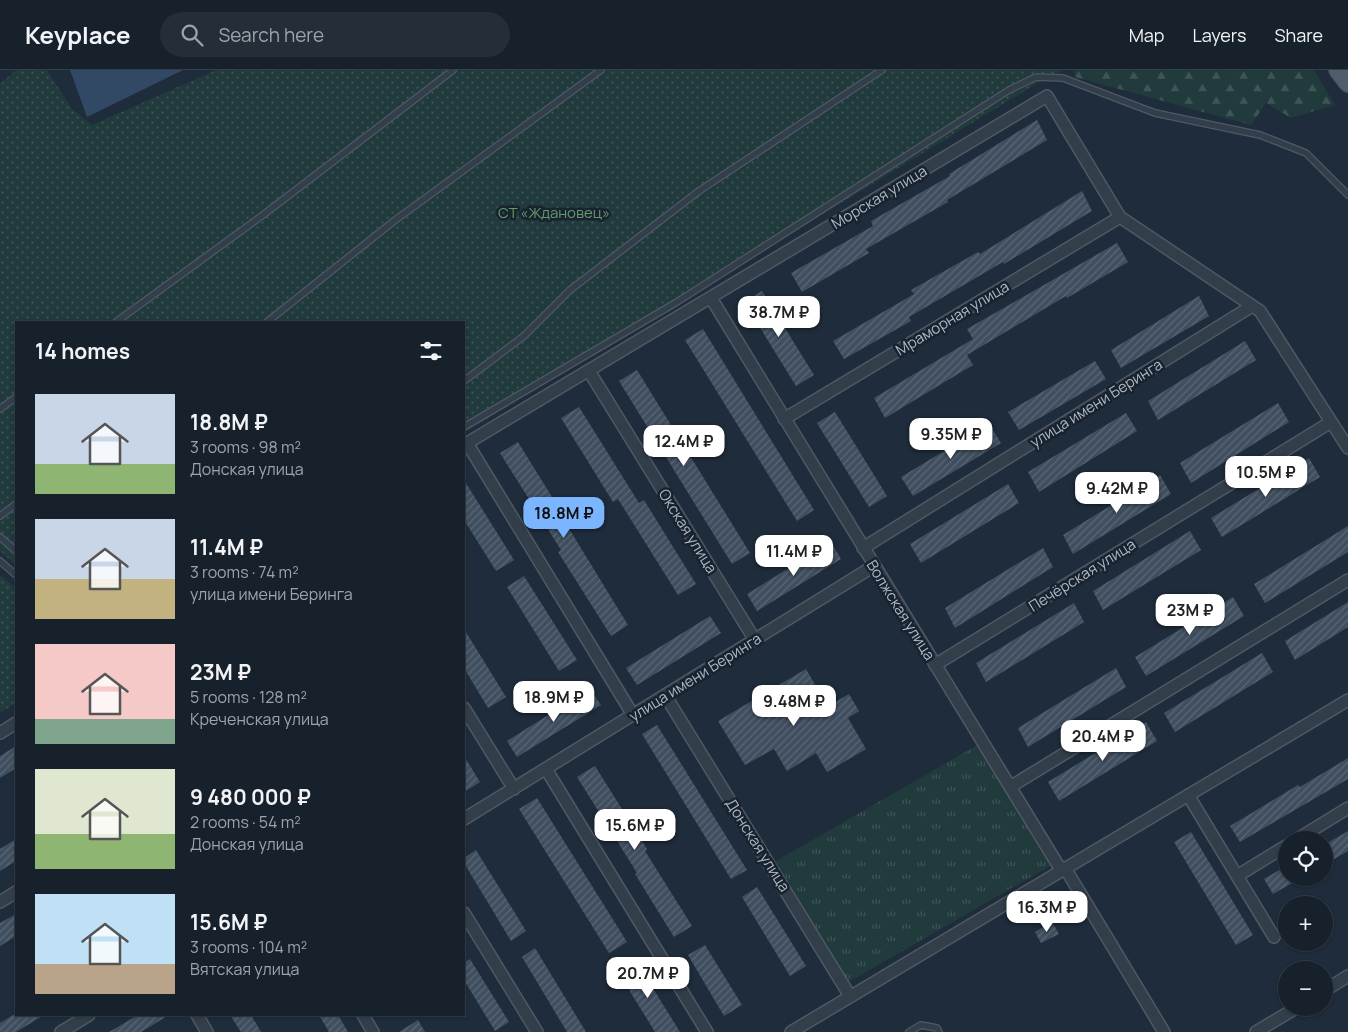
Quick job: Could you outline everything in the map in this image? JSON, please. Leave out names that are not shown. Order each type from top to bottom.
[{"type":"main road","points":[[1338,70],[1348,83]]},
{"type":"street","name":"Морская улица","points":[[465,444],[1048,96],[1120,217]]},
{"type":"street","points":[[1120,217],[1260,312],[1348,448]]},
{"type":"street","name":"Мраморная улица","points":[[784,418],[1120,217]]},
{"type":"street","name":"Волжская улица","points":[[711,298],[1010,787],[1164,1032]]},
{"type":"street","name":"улица имени Беринга","points":[[863,548],[1252,306]]},
{"type":"street","name":"Окская улица","points":[[589,371],[755,640]]},
{"type":"street","name":"Печёрская улица","points":[[935,665],[1331,422]]},
{"type":"street","points":[[465,444],[633,715]]},
{"type":"street","name":"улица имени Беринга","points":[[465,818],[874,566]]},
{"type":"street","points":[[1010,787],[1348,580]]},
{"type":"street","name":"Донская улица","points":[[666,695],[850,996]]},
{"type":"street","points":[[791,1032],[1348,700]]},
{"type":"street","points":[[465,710],[514,789]]},
{"type":"street","points":[[0,733],[15,724]]},
{"type":"street","points":[[546,769],[706,1032]]},
{"type":"street","points":[[1188,795],[1274,937]]},
{"type":"street","points":[[1311,831],[1348,808]]},
{"type":"street","points":[[1237,876],[1278,851]]},
{"type":"street","points":[[0,902],[15,893]]},
{"type":"street","points":[[465,915],[536,1032]]},
{"type":"street","points":[[1333,985],[1348,976]]},
{"type":"street","points":[[61,1032],[87,1016]]},
{"type":"street","points":[[198,1016],[207,1032]]},
{"type":"street","points":[[364,1016],[373,1032]]},
{"type":"street","points":[[1256,1032],[1283,1016]]},
{"type":"lane","points":[[117,321],[263,215],[453,70]]},
{"type":"lane","points":[[268,321],[394,221],[601,70]]},
{"type":"lane","points":[[465,380],[524,336],[570,290],[692,197],[882,70]]},
{"type":"lane","points":[[465,426],[677,302],[1009,90],[1036,77],[1063,78],[1155,113],[1260,135],[1306,153],[1348,195]]},
{"type":"lane","points":[[0,409],[15,398]]},
{"type":"lane","points":[[0,516],[15,505]]},
{"type":"lane","points":[[0,537],[15,550]]},
{"type":"lane","points":[[0,561],[15,574]]},
{"type":"lane","points":[[909,1032],[921,1025],[937,1028],[939,1032]]},
{"type":"green space","name":"СТ «Ждановец»","points":[[16,70],[47,70],[73,110],[92,125],[216,70],[1063,70],[1041,81],[465,432],[465,321],[15,321],[15,564],[0,551],[0,84]]},
{"type":"green space","points":[[1073,70],[1314,70],[1335,105],[1291,118],[1266,103],[1251,125],[1075,77]]},
{"type":"green space","points":[[0,575],[15,587],[15,704],[0,713]]},
{"type":"green space","points":[[979,744],[1050,866],[847,983],[776,861]]},
{"type":"water","points":[[70,70],[183,70],[87,117]]},
{"type":"building","points":[[1037,120],[1047,140],[947,200],[948,202],[866,249],[869,253],[802,292],[791,273],[873,226],[871,221],[950,176],[949,174]]},
{"type":"building","points":[[1082,191],[1092,211],[1004,264],[1003,262],[909,317],[911,321],[844,359],[833,341],[914,294],[911,290],[978,252],[980,254]]},
{"type":"building","points":[[1117,243],[1128,262],[1067,298],[1066,296],[967,355],[973,365],[885,418],[874,398],[973,339],[967,329]]},
{"type":"building","points":[[762,291],[814,375],[796,386],[744,302]]},
{"type":"building","points":[[1199,296],[1209,316],[1121,368],[1111,350]]},
{"type":"building","points":[[703,329],[814,510],[797,521],[685,340]]},
{"type":"building","points":[[1245,341],[1256,360],[1158,420],[1148,401]]},
{"type":"building","points":[[1095,361],[1106,379],[1019,430],[1008,412]]},
{"type":"building","points":[[637,370],[750,553],[732,564],[619,381]]},
{"type":"building","points":[[1278,403],[1289,422],[1191,483],[1180,463]]},
{"type":"building","points":[[579,407],[639,503],[644,500],[696,584],[678,595],[618,499],[613,502],[561,418]]},
{"type":"building","points":[[835,412],[887,496],[869,507],[817,423]]},
{"type":"building","points":[[1126,413],[1137,431],[1039,492],[1028,472]]},
{"type":"building","points":[[989,424],[1001,443],[913,496],[901,477]]},
{"type":"building","points":[[518,442],[628,625],[611,636],[558,552],[561,550],[500,453]]},
{"type":"building","points":[[1309,458],[1320,477],[1222,537],[1211,518]]},
{"type":"building","points":[[1160,475],[1171,494],[1073,554],[1063,535]]},
{"type":"building","points":[[465,482],[514,560],[496,571],[465,522]]},
{"type":"building","points":[[1008,484],[1019,503],[921,563],[910,544]]},
{"type":"building","points":[[1348,526],[1348,552],[1265,603],[1254,584]]},
{"type":"building","points":[[1190,531],[1201,550],[1103,610],[1093,591]]},
{"type":"building","points":[[831,542],[841,559],[757,611],[747,594]]},
{"type":"building","points":[[1043,548],[1053,567],[955,628],[945,608]]},
{"type":"building","points":[[524,576],[577,660],[559,671],[507,587]]},
{"type":"building","points":[[1233,597],[1244,616],[1146,676],[1135,657]]},
{"type":"building","points":[[1348,602],[1348,627],[1295,660],[1285,641]]},
{"type":"building","points":[[1074,603],[1084,622],[986,682],[976,663]]},
{"type":"building","points":[[710,616],[721,633],[637,685],[626,668]]},
{"type":"building","points":[[465,631],[506,697],[488,708],[465,670]]},
{"type":"building","points":[[1262,653],[1273,672],[1175,732],[1164,713]]},
{"type":"building","points":[[1116,668],[1126,687],[1028,747],[1018,728]]},
{"type":"building","points":[[806,669],[817,688],[802,697],[813,715],[849,694],[859,711],[848,718],[866,749],[827,772],[816,753],[787,771],[774,749],[745,765],[718,721]]},
{"type":"building","points":[[590,689],[601,705],[517,757],[507,741]]},
{"type":"building","points":[[1146,722],[1157,741],[1059,801],[1048,782]]},
{"type":"building","points":[[657,725],[747,870],[731,879],[642,734]]},
{"type":"building","points":[[15,747],[15,769],[0,778],[0,756]]},
{"type":"building","points":[[465,758],[480,782],[465,791]]},
{"type":"building","points":[[1348,758],[1348,779],[1240,842],[1230,826],[1298,785],[1300,787]]},
{"type":"building","points":[[595,766],[692,926],[674,937],[635,874],[637,873],[577,777]]},
{"type":"building","points":[[537,798],[627,942],[609,953],[519,809]]},
{"type":"building","points":[[1348,831],[1348,851],[1333,860],[1333,840]]},
{"type":"building","points":[[1191,832],[1253,935],[1236,945],[1174,842]]},
{"type":"building","points":[[15,840],[15,862],[0,871],[0,849]]},
{"type":"building","points":[[476,850],[526,931],[511,941],[465,865],[465,857]]},
{"type":"building","points":[[1278,871],[1278,886],[1287,886],[1273,894],[1264,879]]},
{"type":"building","points":[[757,887],[806,966],[790,976],[742,897]]},
{"type":"building","points":[[15,915],[15,937],[0,946],[0,923]]},
{"type":"building","points":[[1052,922],[1059,934],[1041,943],[1035,932]]},
{"type":"building","points":[[705,945],[742,1005],[724,1016],[688,955]]},
{"type":"building","points":[[535,948],[586,1032],[567,1032],[522,957]]},
{"type":"building","points":[[470,959],[509,1022],[495,1031],[465,982],[465,962]]},
{"type":"building","points":[[636,961],[680,1032],[655,1032],[618,972]]},
{"type":"building","points":[[13,1015],[42,1016],[16,1032],[0,1032],[0,1023]]},
{"type":"building","points":[[136,1016],[167,1016],[141,1032],[109,1032]]},
{"type":"building","points":[[231,1016],[252,1016],[261,1032],[241,1032]]},
{"type":"building","points":[[320,1016],[339,1016],[348,1032],[329,1032]]},
{"type":"building","points":[[418,1020],[425,1032],[399,1032]]}]
